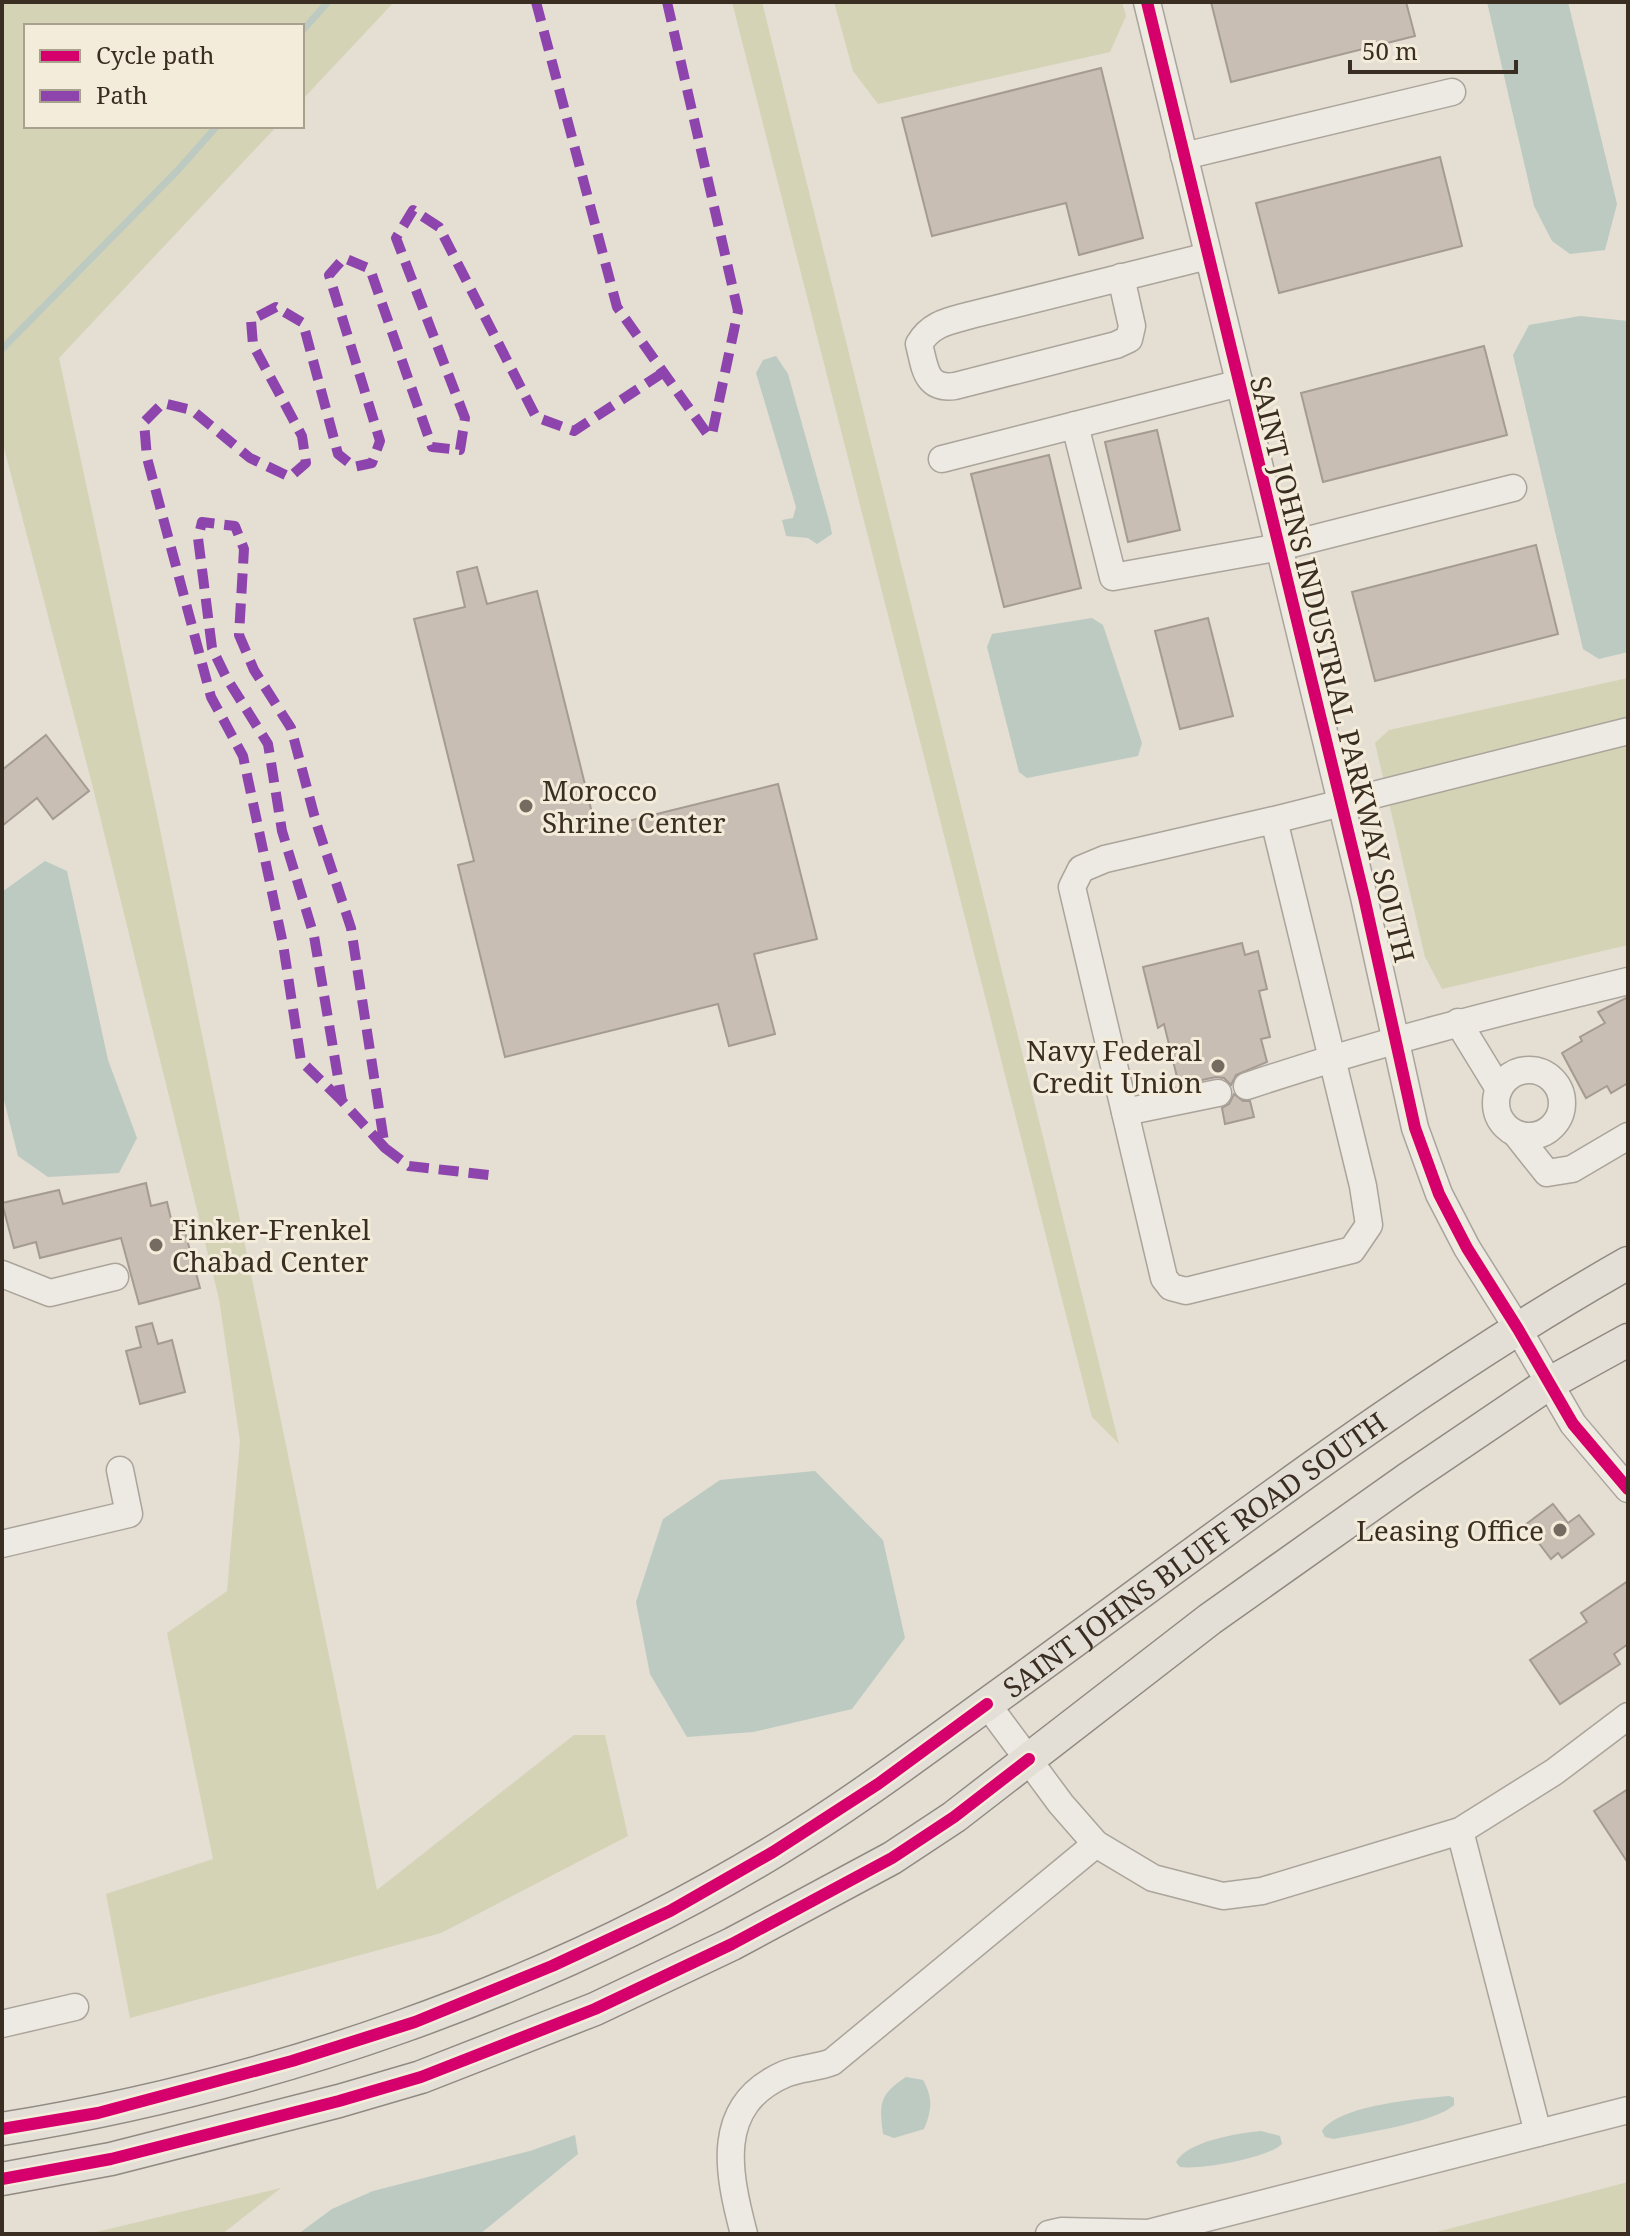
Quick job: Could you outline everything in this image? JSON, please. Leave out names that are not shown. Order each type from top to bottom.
[{"type":"main road","name":"SAINT JOHNS BLUFF ROAD SOUTH","points":[[2,2129],[98,2113],[292,2061],[415,2022],[552,1966],[670,1911],[773,1852],[878,1784],[1398,1407],[1518,1329],[1628,1263]]},
{"type":"main road","points":[[2,2179],[111,2159],[421,2077],[595,2009],[732,1944],[892,1858],[954,1817],[1210,1619],[1409,1478],[1548,1384],[1628,1340]]},
{"type":"street","name":"SAINT JOHNS INDUSTRIAL PARKWAY SOUTH","points":[[1147,2],[1342,804],[1398,1041],[1415,1128],[1439,1194],[1467,1248],[1548,1384],[1573,1424],[1626,1482]]},
{"type":"street","points":[[1184,156],[1452,92]]},
{"type":"street","points":[[1121,277],[1132,326],[1129,339],[1116,345],[955,386],[942,387],[932,382],[919,344],[924,334],[937,325],[1121,277],[1208,256]]},
{"type":"street","points":[[942,459],[1240,383]]},
{"type":"street","points":[[1075,425],[1113,577],[1280,547],[1513,488]]},
{"type":"street","points":[[1274,820],[1363,1186],[1369,1225],[1352,1250],[1186,1291],[1171,1287],[1164,1278],[1072,887],[1081,869],[1105,859],[1342,804],[1628,731]]},
{"type":"street","points":[[1247,1086],[1331,1057],[1458,1022],[1628,981]]},
{"type":"street","points":[[1458,1022],[1499,1089]]},
{"type":"street","points":[[1516,1134],[1537,1136],[1555,1124],[1562,1104],[1555,1083],[1536,1071],[1514,1074],[1499,1089],[1497,1110],[1500,1120],[1516,1134],[1547,1173],[1572,1169],[1628,1136]]},
{"type":"street","points":[[1125,1112],[1218,1093]]},
{"type":"street","points":[[2,1274],[50,1293],[115,1277]]},
{"type":"street","points":[[2,1544],[129,1514],[120,1470]]},
{"type":"street","points":[[987,1704],[1061,1804],[1096,1844],[1153,1878],[1223,1896],[1262,1891],[1460,1831],[1554,1772],[1628,1716]]},
{"type":"street","points":[[1460,1831],[1538,2133]]},
{"type":"street","points":[[744,2234],[730,2176],[730,2145],[736,2122],[747,2101],[767,2084],[787,2073],[818,2068],[832,2062],[1096,1844]]},
{"type":"street","points":[[2,2024],[75,2007]]},
{"type":"street","points":[[1049,2234],[1062,2231],[1148,2233],[1628,2110]]},
{"type":"green space","points":[[2,2],[394,2],[304,98],[304,24],[24,24],[24,128],[275,128],[59,358],[156,810],[377,1890],[574,1735],[605,1735],[628,1836],[441,1933],[130,2018],[106,1894],[213,1859],[167,1633],[227,1591],[240,1441],[219,1299],[92,784],[2,440]]},
{"type":"green space","points":[[732,2],[762,2],[1119,1444],[1092,1417]]},
{"type":"green space","points":[[834,2],[1122,2],[1126,16],[1110,52],[878,104],[853,71]]},
{"type":"green space","points":[[1628,678],[1628,945],[1442,989],[1425,957],[1375,743],[1389,730]]},
{"type":"green space","points":[[1628,2182],[1628,2234],[1429,2234]]},
{"type":"green space","points":[[281,2188],[222,2234],[88,2234]]},
{"type":"shaded area","points":[[1487,2],[1568,2],[1617,204],[1605,250],[1570,254],[1552,241],[1534,206]]},
{"type":"shaded area","points":[[1580,316],[1628,321],[1628,652],[1599,659],[1583,649],[1513,355],[1529,325]]},
{"type":"shaded area","points":[[776,356],[788,374],[830,524],[832,534],[817,544],[808,538],[786,536],[782,520],[793,518],[796,507],[756,373],[763,360]]},
{"type":"shaded area","points":[[1092,618],[1103,625],[1142,743],[1138,756],[1027,778],[1019,772],[987,647],[992,634]]},
{"type":"shaded area","points":[[45,861],[67,871],[108,1060],[137,1138],[119,1173],[48,1177],[18,1156],[2,1092],[2,892]]},
{"type":"shaded area","points":[[815,1471],[883,1540],[905,1638],[852,1709],[753,1732],[687,1737],[650,1674],[636,1602],[663,1519],[720,1480]]},
{"type":"shaded area","points":[[906,2077],[923,2080],[930,2098],[930,2110],[924,2129],[894,2138],[883,2134],[881,2107],[890,2089]]},
{"type":"shaded area","points":[[1449,2096],[1454,2098],[1454,2105],[1415,2122],[1334,2139],[1325,2137],[1322,2131],[1331,2122],[1361,2109]]},
{"type":"shaded area","points":[[1261,2131],[1280,2136],[1282,2144],[1263,2154],[1217,2165],[1180,2167],[1176,2162],[1202,2143]]},
{"type":"shaded area","points":[[575,2135],[578,2154],[480,2234],[298,2234],[332,2209],[373,2191],[530,2151]]},
{"type":"building","points":[[1211,2],[1406,2],[1415,36],[1231,82]]},
{"type":"building","points":[[1101,68],[1143,238],[1079,255],[1066,203],[932,236],[902,118]]},
{"type":"building","points":[[1440,157],[1462,246],[1279,293],[1256,203]]},
{"type":"building","points":[[1484,346],[1507,435],[1323,482],[1301,393]]},
{"type":"building","points":[[1157,430],[1180,530],[1128,542],[1105,442]]},
{"type":"building","points":[[1049,455],[1081,588],[1004,607],[971,474]]},
{"type":"building","points":[[1536,545],[1558,634],[1375,681],[1352,592]]},
{"type":"building","name":"Morocco Shrine Center","points":[[477,567],[487,604],[537,591],[596,829],[778,784],[817,939],[754,954],[775,1034],[729,1046],[718,1004],[505,1057],[458,865],[474,861],[414,619],[465,607],[457,572]]},
{"type":"building","points":[[1208,618],[1233,716],[1180,729],[1155,631]]},
{"type":"building","points":[[46,735],[89,791],[53,819],[37,798],[2,826],[2,770]]},
{"type":"building","points":[[1242,943],[1245,955],[1258,951],[1267,989],[1259,991],[1270,1037],[1261,1039],[1267,1062],[1236,1075],[1231,1085],[1224,1078],[1216,1077],[1179,1085],[1164,1024],[1158,1028],[1143,967]]},
{"type":"building","points":[[1628,997],[1628,1083],[1611,1093],[1607,1086],[1586,1098],[1562,1053],[1582,1041],[1580,1037],[1605,1023],[1598,1012]]},
{"type":"building","points":[[1234,1094],[1243,1101],[1250,1101],[1254,1117],[1225,1124],[1222,1108],[1229,1104]]},
{"type":"building","name":"Finker-Frenkel Chabad Center","points":[[146,1183],[151,1206],[167,1202],[172,1223],[182,1221],[200,1288],[139,1304],[121,1238],[40,1258],[36,1242],[14,1248],[2,1203],[59,1190],[63,1204]]},
{"type":"building","points":[[152,1323],[158,1344],[172,1340],[185,1392],[140,1404],[126,1351],[141,1347],[136,1327]]},
{"type":"building","name":"Leasing Office","points":[[1553,1504],[1568,1523],[1579,1515],[1594,1534],[1562,1558],[1558,1553],[1551,1559],[1525,1525]]},
{"type":"building","points":[[1628,1581],[1628,1644],[1614,1654],[1620,1664],[1560,1704],[1530,1660],[1587,1622],[1581,1613]]},
{"type":"building","points":[[1628,1789],[1628,1863],[1594,1811]]},
{"type":"waterway","points":[[304,29],[328,2]]},
{"type":"waterway","points":[[2,349],[215,128]]},
{"type":"marked path","points":[[536,2],[617,307],[711,439]]},
{"type":"marked path","points":[[667,2],[738,311],[711,439]]},
{"type":"marked path","points":[[342,1101],[301,1061],[283,944],[243,756],[211,697],[147,458],[144,422],[163,403],[192,410],[250,458],[290,477],[306,463],[302,436],[253,345],[251,320],[276,307],[303,323],[338,454],[354,467],[372,463],[380,441],[329,275],[344,258],[370,269],[432,447],[460,450],[465,418],[396,238],[413,210],[439,227],[536,417],[574,431],[664,372]]},
{"type":"marked path","points":[[385,1148],[342,1101],[314,936],[282,831],[268,744],[226,677],[212,648],[198,538],[202,522],[235,526],[244,549],[239,635],[254,670],[291,728],[316,822],[351,928],[385,1148],[409,1166],[489,1175]]},
{"type":"cycle path","points":[[1147,2],[1364,897],[1415,1128],[1439,1194],[1467,1248],[1573,1424],[1628,1489]]},
{"type":"cycle path","points":[[2,2129],[98,2113],[292,2061],[415,2022],[552,1966],[670,1911],[773,1852],[878,1784],[987,1704]]},
{"type":"cycle path","points":[[2,2179],[111,2159],[339,2101],[421,2077],[595,2009],[732,1944],[892,1858],[954,1817],[1029,1759]]},
{"type":"place","name":"Morocco Shrine Center","points":[[526,806]]},
{"type":"place","name":"Navy Federal Credit Union","points":[[1218,1066]]},
{"type":"place","name":"Finker-Frenkel Chabad Center","points":[[156,1245]]},
{"type":"place","name":"Leasing Office","points":[[1560,1530]]}]
